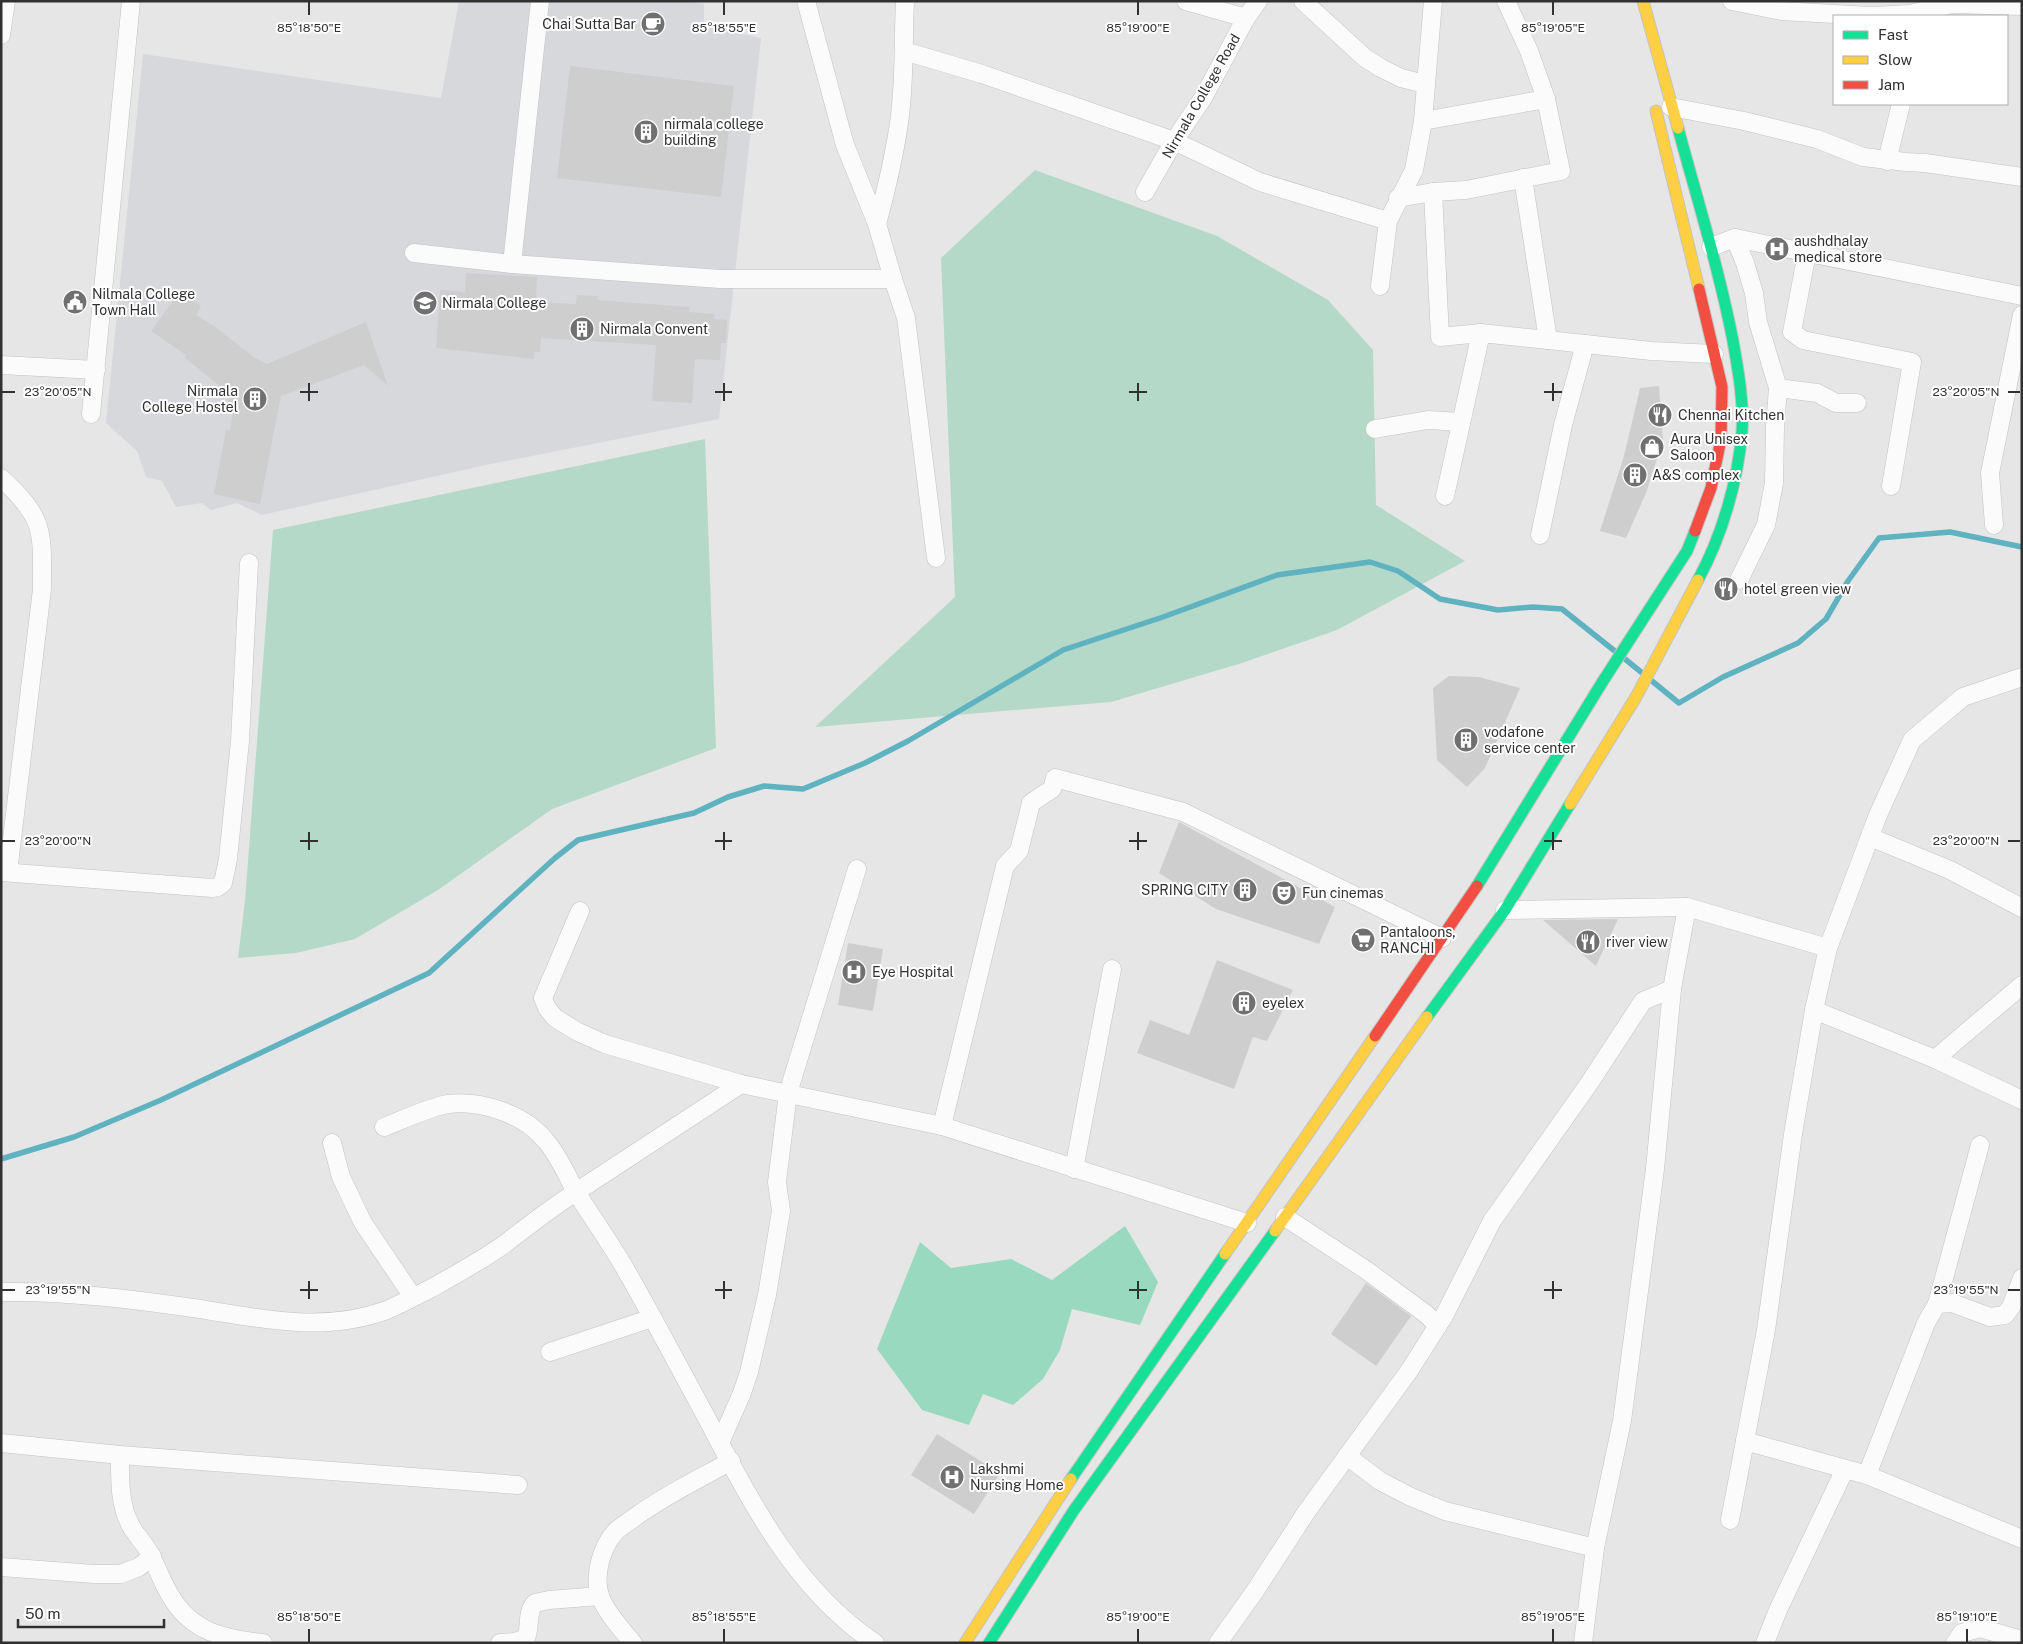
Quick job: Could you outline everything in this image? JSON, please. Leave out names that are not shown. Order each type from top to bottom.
[{"type":"main road","points":[[989,1643],[1074,1510],[1505,910],[1596,750],[1636,697],[1711,556],[1730,501],[1742,431],[1740,380],[1725,301],[1642,1]]},
{"type":"main road","points":[[965,1643],[1070,1480],[1489,867],[1572,740],[1602,681],[1687,551],[1712,488],[1721,439],[1722,388],[1652,95]]},
{"type":"street","points":[[1,34],[6,1]]},
{"type":"street","points":[[91,414],[131,1]]},
{"type":"street","points":[[512,264],[540,1]]},
{"type":"street","points":[[806,1],[846,145],[877,224],[906,318],[936,558]]},
{"type":"street","points":[[877,224],[893,161],[900,122],[905,1]]},
{"type":"street","points":[[1186,1],[1246,18]]},
{"type":"street","name":"Nirmala College Road","points":[[1146,192],[1174,142],[1202,98],[1246,18],[1258,1]]},
{"type":"street","points":[[1303,1],[1373,63],[1401,78],[1425,84]]},
{"type":"street","points":[[1380,286],[1388,221],[1398,198],[1414,170],[1423,121],[1433,1]]},
{"type":"street","points":[[1398,198],[1433,192],[1466,190],[1561,170],[1546,99],[1529,51],[1506,1]]},
{"type":"street","points":[[1732,1],[1781,10],[1855,15]]},
{"type":"street","points":[[1892,15],[1910,14],[1952,4],[2022,6]]},
{"type":"street","points":[[904,51],[982,74],[1174,142],[1260,182],[1388,221]]},
{"type":"street","points":[[1423,121],[1546,99]]},
{"type":"street","points":[[1887,160],[1901,105]]},
{"type":"street","points":[[1672,107],[1817,138],[1863,157],[1925,163],[2022,177]]},
{"type":"street","points":[[1523,178],[1548,340]]},
{"type":"street","points":[[1433,192],[1440,337],[1481,333],[1651,351],[1714,354]]},
{"type":"street","points":[[1735,238],[1746,263],[1754,293],[1758,322],[1778,388],[1774,483],[1766,526],[1739,580]]},
{"type":"street","points":[[1711,247],[1735,238],[2022,296]]},
{"type":"street","points":[[414,253],[512,264],[720,279],[893,280]]},
{"type":"street","points":[[1807,253],[1792,332],[1803,340],[1912,362],[1891,486]]},
{"type":"street","points":[[1994,525],[1990,473],[2022,316]]},
{"type":"street","points":[[1446,496],[1481,333]]},
{"type":"street","points":[[1540,536],[1563,425],[1585,344]]},
{"type":"street","points":[[1,365],[96,370]]},
{"type":"street","points":[[1778,388],[1817,393],[1836,403],[1857,403]]},
{"type":"street","points":[[1375,429],[1428,420],[1461,422]]},
{"type":"street","points":[[1,478],[29,506],[38,522],[42,546],[42,589],[5,872],[212,888],[218,887],[223,883],[228,859],[240,741],[249,563]]},
{"type":"street","points":[[1730,1520],[1766,1330],[1793,1134],[1814,1010],[1828,948],[1870,837],[1912,740],[1963,698],[2022,677]]},
{"type":"street","points":[[942,1126],[1005,866],[1019,851],[1032,804],[1052,789],[1055,778],[1183,812],[1442,938]]},
{"type":"street","points":[[1870,837],[1950,870],[2022,908]]},
{"type":"street","points":[[720,1442],[742,1393],[749,1372],[767,1295],[781,1211],[777,1182],[788,1093],[857,869]]},
{"type":"street","points":[[1505,910],[1687,907],[1828,948]]},
{"type":"street","points":[[1583,1643],[1595,1548],[1622,1421],[1655,1169],[1672,989],[1687,907]]},
{"type":"street","points":[[580,912],[543,998],[547,1008],[555,1018],[578,1032],[606,1044],[741,1084],[942,1126],[1247,1223]]},
{"type":"street","points":[[1074,1169],[1112,969]]},
{"type":"street","points":[[1935,1058],[2022,984]]},
{"type":"street","points":[[1218,1643],[1347,1456],[1409,1371],[1438,1326],[1492,1222],[1588,1085],[1643,1001],[1672,989]]},
{"type":"street","points":[[1814,1010],[1935,1058],[2022,1100]]},
{"type":"street","points":[[1,1292],[145,1302],[307,1324],[362,1317],[388,1309],[465,1270],[504,1244],[551,1208],[741,1084]]},
{"type":"street","points":[[384,1127],[447,1104],[466,1104],[484,1106],[500,1112],[532,1127],[546,1141],[626,1271],[749,1497],[784,1551],[813,1589],[856,1630],[875,1643]]},
{"type":"street","points":[[332,1143],[341,1177],[363,1223],[413,1297]]},
{"type":"street","points":[[1867,1475],[1926,1323],[1937,1304],[1980,1145]]},
{"type":"street","points":[[1285,1217],[1366,1270],[1426,1314],[1438,1326]]},
{"type":"street","points":[[1937,1304],[1952,1303],[1990,1318],[2005,1315],[2011,1307],[2022,1278]]},
{"type":"street","points":[[550,1352],[652,1318]]},
{"type":"street","points":[[1745,1441],[1867,1475],[2022,1538]]},
{"type":"street","points":[[1,1443],[120,1455],[518,1485]]},
{"type":"street","points":[[120,1455],[120,1476],[127,1518],[152,1556],[169,1594],[188,1619],[222,1637],[263,1643]]},
{"type":"street","points":[[1347,1456],[1380,1481],[1411,1497],[1445,1511],[1595,1548]]},
{"type":"street","points":[[633,1643],[616,1622],[600,1596],[598,1582],[600,1563],[605,1550],[616,1531],[646,1509],[731,1461]]},
{"type":"street","points":[[1765,1643],[1778,1610],[1845,1469]]},
{"type":"street","points":[[1,1567],[75,1573],[121,1574],[139,1567],[152,1556]]},
{"type":"street","points":[[500,1643],[515,1642],[526,1638],[529,1632],[530,1613],[535,1603],[600,1596]]},
{"type":"street","points":[[1954,1643],[1962,1633],[1980,1628],[2022,1640]]},
{"type":"shaded area","name":"Nirmala College","points":[[459,1],[681,1],[704,4],[704,26],[761,38],[719,419],[486,465],[262,515],[237,503],[211,510],[202,503],[176,507],[162,481],[146,477],[137,451],[106,423],[143,54],[441,98]]},
{"type":"green space","points":[[1035,170],[1217,236],[1328,300],[1373,350],[1376,505],[1465,561],[1337,630],[1242,663],[1111,702],[815,727],[955,597],[941,258]]},
{"type":"green space","points":[[705,439],[716,748],[552,809],[438,890],[355,939],[296,953],[238,958],[245,901],[273,530]]},
{"type":"green space","points":[[1125,1226],[1158,1282],[1140,1325],[1072,1309],[1060,1350],[1043,1379],[1013,1405],[983,1394],[969,1425],[922,1410],[877,1349],[920,1242],[951,1268],[1011,1259],[1052,1280]]},
{"type":"building","name":"nirmala college building","points":[[570,66],[734,86],[721,197],[557,178]]},
{"type":"building","name":"Nirmala Convent","points":[[466,273],[537,277],[536,302],[576,304],[577,295],[597,296],[597,300],[690,307],[689,312],[715,314],[714,319],[727,320],[726,343],[721,343],[720,360],[695,359],[692,403],[652,401],[656,345],[541,338],[540,352],[535,352],[534,359],[436,348],[440,290],[465,292]]},
{"type":"building","name":"Nirmala College Hostel","points":[[180,291],[201,306],[196,315],[214,326],[255,358],[267,364],[366,322],[388,386],[364,365],[281,396],[260,504],[214,494],[226,430],[230,431],[234,406],[228,401],[230,394],[185,358],[186,355],[151,331]]},
{"type":"building","name":"A&S complex","points":[[1659,386],[1663,440],[1646,493],[1626,538],[1600,531],[1624,456],[1640,388]]},
{"type":"building","name":"vodafone service center","points":[[1449,676],[1479,677],[1520,688],[1485,768],[1467,787],[1437,760],[1433,688]]},
{"type":"building","name":"SPRING CITY","points":[[1179,822],[1335,907],[1319,944],[1216,909],[1159,873]]},
{"type":"building","name":"river view","points":[[1618,919],[1596,966],[1543,920]]},
{"type":"building","points":[[848,943],[883,949],[873,1011],[838,1005]]},
{"type":"building","points":[[1217,960],[1293,990],[1267,1041],[1253,1037],[1234,1089],[1137,1053],[1150,1020],[1189,1035]]},
{"type":"building","points":[[1366,1283],[1411,1316],[1376,1366],[1331,1334]]},
{"type":"building","points":[[937,1434],[1000,1473],[974,1514],[911,1475]]},
{"type":"waterway","points":[[1652,681],[1679,703],[1723,677],[1798,643],[1826,619],[1848,581],[1879,538],[1950,532],[2022,547]]},
{"type":"waterway","points":[[1,1159],[74,1137],[161,1100],[429,973],[555,858],[578,840],[694,813],[728,797],[764,786],[803,789],[865,763],[908,741],[1063,650],[1163,617],[1277,575],[1370,562],[1398,571],[1440,599],[1498,610],[1533,607],[1562,609],[1616,652]]},
{"type":"waterway","points":[[1625,659],[1641,672]]},
{"type":"traffic: fast","points":[[1678,128],[1727,314],[1739,374],[1742,408],[1740,450],[1733,489],[1721,527],[1698,580]]},
{"type":"traffic: fast","points":[[1477,886],[1603,681],[1687,551],[1695,531]]},
{"type":"traffic: fast","points":[[1427,1017],[1505,910],[1570,804]]},
{"type":"traffic: fast","points":[[989,1643],[1074,1510],[1275,1231]]},
{"type":"traffic: fast","points":[[1071,1479],[1225,1254]]},
{"type":"traffic: slow","points":[[1643,1],[1678,128]]},
{"type":"traffic: slow","points":[[1656,111],[1699,289]]},
{"type":"traffic: slow","points":[[1570,804],[1636,697],[1698,580]]},
{"type":"traffic: slow","points":[[1275,1231],[1427,1017]]},
{"type":"traffic: slow","points":[[1225,1254],[1375,1036]]},
{"type":"traffic: slow","points":[[965,1643],[1071,1479]]},
{"type":"traffic: jam","points":[[1695,531],[1711,488],[1721,439],[1722,387],[1699,289]]},
{"type":"traffic: jam","points":[[1375,1036],[1477,886]]},
{"type":"place","name":"Chai Sutta Bar","points":[[653,24]]},
{"type":"place","name":"nirmala college building","points":[[646,132]]},
{"type":"place","name":"aushdhalay medical store","points":[[1777,249]]},
{"type":"place","name":"Nilmala College Town Hall","points":[[75,302]]},
{"type":"place","name":"Nirmala College","points":[[425,303]]},
{"type":"place","name":"Nirmala Convent","points":[[582,329]]},
{"type":"place","name":"Nirmala College Hostel","points":[[255,399]]},
{"type":"place","name":"Chennai Kitchen","points":[[1660,415]]},
{"type":"place","name":"Aura Unisex Saloon","points":[[1652,447]]},
{"type":"place","name":"A&S complex","points":[[1635,475]]},
{"type":"place","name":"hotel green view","points":[[1726,589]]},
{"type":"place","name":"vodafone service center","points":[[1466,740]]},
{"type":"place","name":"SPRING CITY","points":[[1245,890]]},
{"type":"place","name":"Fun cinemas","points":[[1284,893]]},
{"type":"place","name":"Pantaloons, RANCHI","points":[[1363,940]]},
{"type":"place","name":"river view","points":[[1588,942]]},
{"type":"place","name":"Eye Hospital","points":[[854,972]]},
{"type":"place","name":"eyelex","points":[[1244,1003]]},
{"type":"place","name":"Lakshmi Nursing Home","points":[[952,1477]]}]
